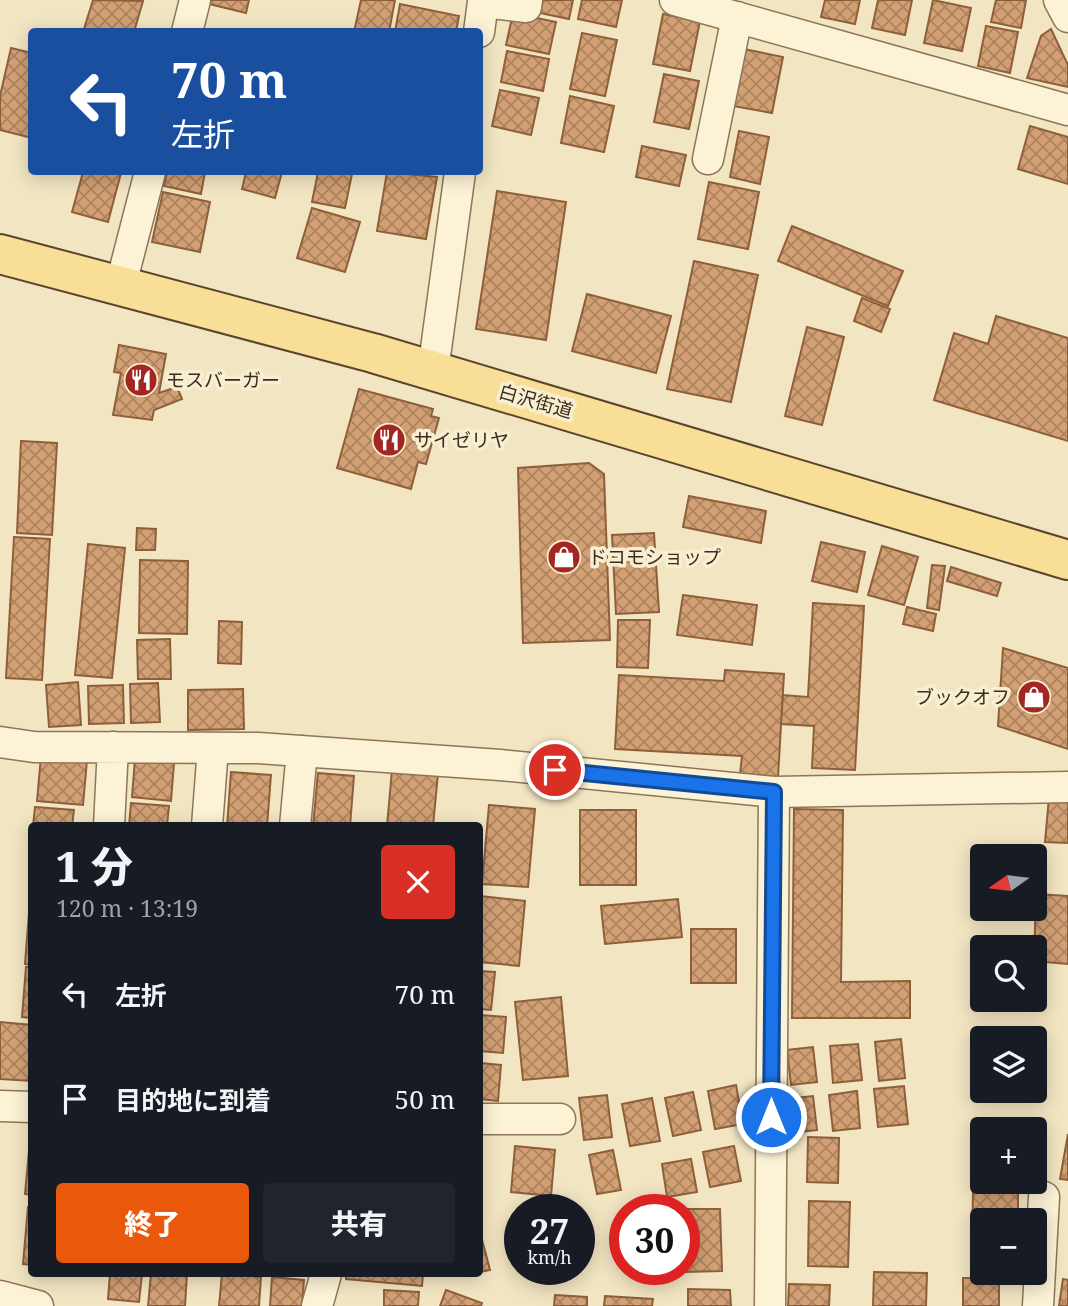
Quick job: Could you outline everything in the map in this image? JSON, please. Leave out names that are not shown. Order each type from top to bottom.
[{"type":"main road","name":"白沢街道","points":[[0,254],[121,284],[433,371],[1068,560]]},
{"type":"street","points":[[188,28],[195,0]]},
{"type":"street","points":[[480,28],[483,2],[526,7],[527,0]]},
{"type":"street","points":[[675,0],[1068,110]]},
{"type":"street","points":[[1059,0],[1068,17]]},
{"type":"street","points":[[708,159],[737,18]]},
{"type":"street","points":[[121,284],[149,175]]},
{"type":"street","points":[[433,371],[460,175]]},
{"type":"street","points":[[0,742],[34,747],[302,751],[500,765],[774,792],[1068,787]]},
{"type":"street","points":[[109,822],[113,747]]},
{"type":"street","points":[[207,822],[214,748]]},
{"type":"street","points":[[295,822],[302,751]]},
{"type":"street","points":[[770,1306],[774,792]]},
{"type":"street","points":[[0,1106],[28,1107]]},
{"type":"street","points":[[483,1119],[560,1119]]},
{"type":"street","points":[[1038,1306],[1044,1197]]},
{"type":"street","points":[[317,1306],[325,1277]]},
{"type":"street","points":[[0,1296],[38,1306]]},
{"type":"building","points":[[93,0],[143,1],[135,28],[84,28]]},
{"type":"building","points":[[210,0],[249,0],[246,13],[209,4]]},
{"type":"building","points":[[361,0],[395,0],[390,28],[355,28]]},
{"type":"building","points":[[543,0],[573,0],[569,19],[540,13]]},
{"type":"building","points":[[582,0],[622,0],[616,27],[578,19]]},
{"type":"building","points":[[825,0],[860,0],[855,24],[821,17]]},
{"type":"building","points":[[878,0],[912,0],[905,35],[872,28]]},
{"type":"building","points":[[933,0],[971,8],[962,51],[924,43]]},
{"type":"building","points":[[996,0],[1026,0],[1021,28],[991,22]]},
{"type":"building","points":[[400,4],[459,16],[457,28],[396,28]]},
{"type":"building","points":[[513,13],[556,22],[549,54],[506,45]]},
{"type":"building","points":[[663,14],[700,21],[690,71],[653,64]]},
{"type":"building","points":[[986,26],[1018,32],[1010,73],[978,66]]},
{"type":"building","points":[[1051,29],[1068,65],[1068,87],[1027,78],[1041,36]]},
{"type":"building","points":[[582,33],[617,40],[605,96],[570,89]]},
{"type":"building","points":[[11,48],[28,52],[28,137],[0,130],[0,96]]},
{"type":"building","points":[[744,49],[783,57],[772,113],[733,106]]},
{"type":"building","points":[[507,51],[549,59],[543,91],[501,82]]},
{"type":"building","points":[[664,74],[699,81],[689,129],[654,122]]},
{"type":"building","points":[[500,90],[539,98],[531,135],[492,126]]},
{"type":"building","points":[[570,96],[614,106],[604,152],[561,143]]},
{"type":"building","points":[[1030,126],[1068,137],[1068,184],[1018,169]]},
{"type":"building","points":[[739,131],[769,137],[760,184],[730,177]]},
{"type":"building","points":[[642,146],[686,155],[679,186],[636,177]]},
{"type":"building","points":[[82,175],[120,175],[108,222],[72,212]]},
{"type":"building","points":[[166,175],[204,175],[201,194],[164,186]]},
{"type":"building","points":[[245,175],[281,175],[275,198],[242,189]]},
{"type":"building","points":[[317,175],[352,175],[345,208],[312,202]]},
{"type":"building","points":[[386,175],[437,177],[426,239],[377,231]]},
{"type":"building","points":[[709,182],[759,192],[748,249],[698,239]]},
{"type":"building","points":[[497,191],[566,202],[546,340],[476,329]]},
{"type":"building","points":[[163,192],[210,202],[200,252],[152,242]]},
{"type":"building","points":[[312,208],[360,222],[345,272],[297,258]]},
{"type":"building","points":[[792,226],[903,271],[888,306],[778,261]]},
{"type":"building","points":[[694,261],[758,275],[731,402],[667,389]]},
{"type":"building","points":[[587,294],[671,316],[656,373],[572,351]]},
{"type":"building","points":[[862,298],[890,309],[881,332],[854,321]]},
{"type":"building","points":[[996,316],[1068,338],[1068,441],[934,400],[954,333],[988,344]]},
{"type":"building","points":[[807,327],[844,337],[822,425],[785,416]]},
{"type":"building","name":"モスバーガー","points":[[119,345],[166,354],[159,393],[177,387],[182,399],[154,410],[152,420],[113,415],[121,373],[114,372]]},
{"type":"building","name":"サイゼリヤ","points":[[359,389],[433,409],[431,416],[439,418],[426,464],[418,462],[411,489],[337,468]]},
{"type":"building","points":[[21,441],[57,443],[52,535],[17,533]]},
{"type":"building","name":"ドコモショップ","points":[[589,463],[604,474],[610,640],[523,643],[518,468]]},
{"type":"building","points":[[689,496],[766,511],[761,543],[683,527]]},
{"type":"building","points":[[137,528],[156,529],[155,550],[136,550]]},
{"type":"building","points":[[654,533],[659,612],[616,614],[612,535]]},
{"type":"building","points":[[14,537],[50,539],[42,680],[6,678]]},
{"type":"building","points":[[821,542],[865,552],[857,592],[812,581]]},
{"type":"building","points":[[88,544],[125,548],[112,678],[75,675]]},
{"type":"building","points":[[882,546],[918,557],[904,605],[868,595]]},
{"type":"building","points":[[140,560],[188,561],[187,634],[139,633]]},
{"type":"building","points":[[932,565],[945,566],[939,610],[927,608]]},
{"type":"building","points":[[951,567],[1001,583],[997,596],[947,581]]},
{"type":"building","points":[[683,595],[757,605],[752,645],[677,635]]},
{"type":"building","points":[[813,603],[864,606],[855,770],[812,768],[814,726],[781,724],[783,695],[808,697]]},
{"type":"building","points":[[907,607],[936,614],[933,631],[903,624]]},
{"type":"building","points":[[618,620],[650,620],[648,668],[617,667]]},
{"type":"building","points":[[219,621],[242,622],[241,664],[218,663]]},
{"type":"building","points":[[170,639],[171,679],[138,679],[137,640]]},
{"type":"building","name":"ブックオフ","points":[[1003,648],[1068,668],[1068,749],[998,726]]},
{"type":"building","points":[[725,670],[784,674],[778,777],[740,774],[742,756],[615,749],[619,675],[724,681]]},
{"type":"building","points":[[78,682],[81,725],[49,727],[46,685]]},
{"type":"building","points":[[158,683],[160,722],[131,723],[130,684]]},
{"type":"building","points":[[123,685],[124,723],[89,724],[88,686]]},
{"type":"building","points":[[243,689],[244,729],[188,730],[188,690]]},
{"type":"building","points":[[41,756],[87,760],[83,805],[37,801]]},
{"type":"building","points":[[135,759],[174,763],[171,801],[132,797]]},
{"type":"building","points":[[392,770],[438,774],[433,822],[387,822]]},
{"type":"building","points":[[231,772],[271,775],[267,822],[227,822]]},
{"type":"building","points":[[318,773],[354,776],[350,822],[313,822]]},
{"type":"building","points":[[1049,797],[1068,799],[1068,843],[1045,842]]},
{"type":"building","points":[[131,803],[169,806],[167,822],[129,822]]},
{"type":"building","points":[[489,805],[535,809],[528,887],[483,884]]},
{"type":"building","points":[[35,807],[74,810],[72,822],[33,822]]},
{"type":"building","points":[[794,809],[843,810],[841,982],[910,981],[910,1018],[792,1018]]},
{"type":"building","points":[[580,810],[636,810],[636,885],[580,885]]},
{"type":"building","points":[[1047,895],[1068,896],[1068,964],[1047,962],[1047,935],[1035,935],[1035,921],[1047,921]]},
{"type":"building","points":[[483,896],[525,901],[519,966],[483,962]]},
{"type":"building","points":[[678,899],[682,937],[605,944],[601,906]]},
{"type":"building","points":[[28,926],[28,964],[25,964]]},
{"type":"building","points":[[691,929],[736,929],[736,983],[691,983]]},
{"type":"building","points":[[26,967],[28,967],[28,1018],[22,1017]]},
{"type":"building","points":[[483,971],[495,972],[491,1010],[483,1009]]},
{"type":"building","points":[[561,997],[568,1076],[523,1080],[515,1002]]},
{"type":"building","points":[[483,1015],[506,1017],[503,1053],[483,1051]]},
{"type":"building","points":[[0,1022],[28,1025],[28,1081],[0,1079]]},
{"type":"building","points":[[901,1039],[905,1078],[879,1081],[875,1042]]},
{"type":"building","points":[[858,1044],[862,1080],[833,1083],[830,1046]]},
{"type":"building","points":[[813,1047],[817,1082],[791,1085],[787,1050]]},
{"type":"building","points":[[483,1063],[501,1065],[498,1101],[483,1099]]},
{"type":"building","points":[[736,1085],[743,1124],[715,1129],[708,1091]]},
{"type":"building","points":[[904,1086],[908,1124],[878,1127],[874,1089]]},
{"type":"building","points":[[857,1091],[860,1128],[833,1131],[829,1095]]},
{"type":"building","points":[[693,1092],[701,1130],[673,1136],[665,1098]]},
{"type":"building","points":[[607,1095],[612,1137],[584,1140],[579,1098]]},
{"type":"building","points":[[813,1096],[817,1130],[789,1133],[786,1099]]},
{"type":"building","points":[[652,1098],[660,1141],[630,1146],[622,1104]]},
{"type":"building","points":[[1068,1134],[1068,1180],[1060,1179]]},
{"type":"building","points":[[808,1137],[839,1138],[838,1183],[807,1182]]},
{"type":"building","points":[[515,1146],[555,1150],[551,1194],[511,1192]]},
{"type":"building","points":[[734,1146],[741,1181],[710,1187],[703,1152]]},
{"type":"building","points":[[613,1150],[621,1190],[597,1194],[589,1155]]},
{"type":"building","points":[[691,1159],[697,1192],[667,1194],[662,1164]]},
{"type":"building","points":[[28,1162],[28,1194],[25,1194]]},
{"type":"building","points":[[973,1194],[1018,1194],[1018,1208],[973,1208]]},
{"type":"building","points":[[809,1201],[850,1202],[848,1267],[808,1266]]},
{"type":"building","points":[[28,1207],[28,1265],[23,1264]]},
{"type":"building","points":[[700,1209],[720,1209],[722,1271],[700,1272]]},
{"type":"building","points":[[483,1243],[490,1270],[483,1271]]},
{"type":"building","points":[[874,1272],[927,1273],[926,1306],[873,1306]]},
{"type":"building","points":[[110,1277],[142,1277],[139,1302],[108,1299]]},
{"type":"building","points":[[151,1277],[187,1277],[185,1306],[148,1306]]},
{"type":"building","points":[[222,1277],[261,1277],[259,1306],[219,1306]]},
{"type":"building","points":[[272,1277],[304,1280],[302,1306],[270,1306]]},
{"type":"building","points":[[346,1277],[423,1277],[422,1286]]},
{"type":"building","points":[[963,1278],[970,1278],[970,1285],[999,1285],[999,1306],[963,1306]]},
{"type":"building","points":[[1063,1279],[1068,1280],[1068,1306],[1059,1306]]},
{"type":"building","points":[[789,1284],[830,1285],[829,1306],[788,1306]]},
{"type":"building","points":[[688,1289],[730,1290],[731,1306],[688,1306]]},
{"type":"building","points":[[384,1290],[419,1292],[418,1306],[384,1306]]},
{"type":"building","points":[[446,1290],[482,1303],[481,1306],[440,1306]]},
{"type":"building","points":[[555,1295],[587,1297],[587,1306],[554,1306]]},
{"type":"building","points":[[605,1296],[653,1299],[652,1306],[604,1306]]},
{"type":"place","name":"モスバーガー","points":[[141,380]]},
{"type":"place","name":"サイゼリヤ","points":[[389,440]]},
{"type":"place","name":"ドコモショップ","points":[[564,557]]},
{"type":"place","name":"ブックオフ","points":[[1034,697]]},
{"type":"route","points":[[555,770],[774,792],[771,1117]]}]
